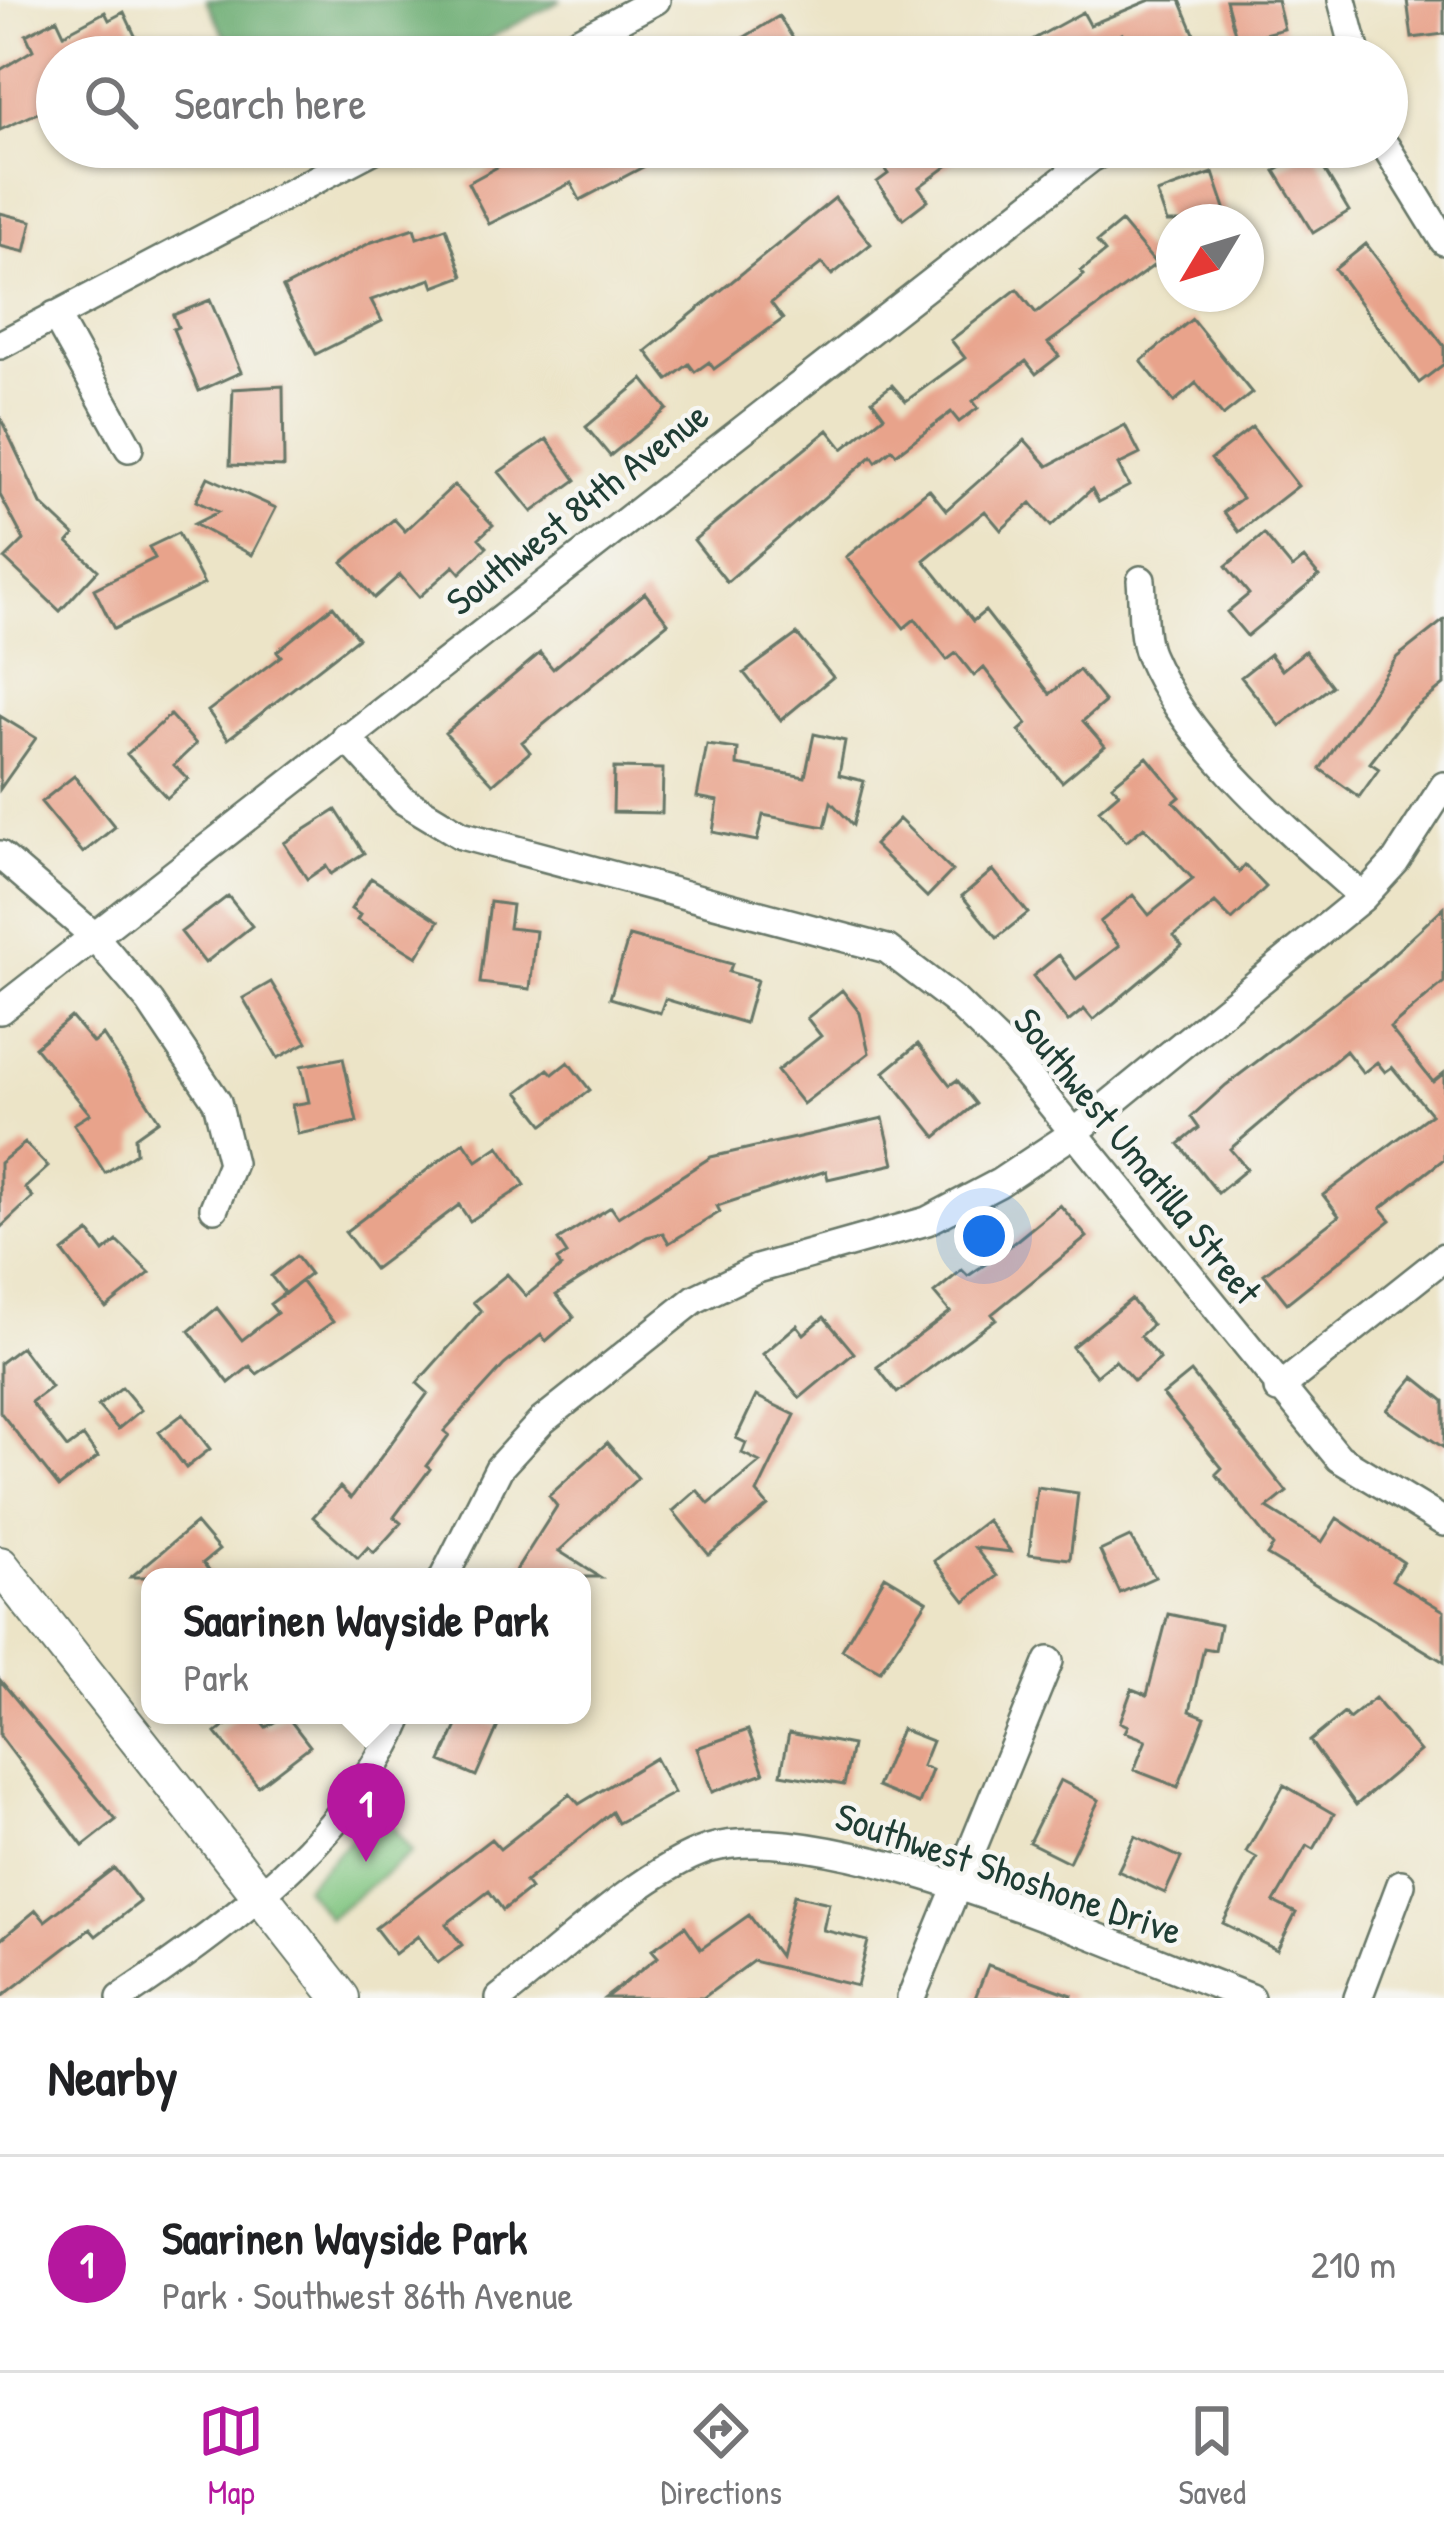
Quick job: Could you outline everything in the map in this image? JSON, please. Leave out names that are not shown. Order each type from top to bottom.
[{"type":"street","points":[[588,36],[656,0]]},
{"type":"street","points":[[1342,0],[1351,36]]},
{"type":"street","points":[[0,345],[338,168]]},
{"type":"street","name":"Southwest 84th Avenue","points":[[0,1010],[1079,168]]},
{"type":"street","points":[[1400,168],[1444,242]]},
{"type":"street","points":[[55,315],[129,448]]},
{"type":"street","points":[[1142,580],[1148,651],[1196,727],[1274,818],[1363,897]]},
{"type":"street","name":"Southwest Umatilla Street","points":[[346,736],[403,800],[461,835],[886,949],[956,1001],[1010,1054],[1277,1389],[1339,1458],[1444,1522]]},
{"type":"street","points":[[447,1568],[460,1535],[499,1468],[542,1420],[694,1299],[757,1269],[927,1221],[999,1183],[1074,1133],[1363,897],[1395,862],[1444,786]]},
{"type":"street","points":[[0,855],[93,935],[150,1002],[217,1102],[232,1162],[214,1208]]},
{"type":"street","points":[[1277,1389],[1444,1257]]},
{"type":"street","points":[[0,1565],[341,1998]]},
{"type":"street","points":[[911,1998],[1049,1661]]},
{"type":"street","points":[[121,1998],[258,1894],[326,1832],[388,1747],[397,1724]]},
{"type":"street","name":"Southwest Shoshone Drive","points":[[500,1998],[650,1880],[707,1850],[760,1843],[830,1848],[956,1888],[1250,1998]]},
{"type":"street","points":[[1358,1998],[1401,1884]]},
{"type":"green space","points":[[206,0],[562,0],[494,36],[225,36]]},
{"type":"green space","points":[[379,1810],[412,1852],[329,1918],[304,1887]]},
{"type":"building","points":[[1150,0],[1180,0],[1195,36],[1039,36],[1083,12],[1090,25]]},
{"type":"building","points":[[1226,0],[1277,0],[1284,29],[1236,36]]},
{"type":"building","points":[[1407,0],[1444,0],[1444,34],[1412,38]]},
{"type":"building","points":[[105,12],[109,20],[124,12],[135,36],[36,36],[36,114],[0,130],[0,70],[33,50],[26,35],[57,19],[64,34]]},
{"type":"building","points":[[779,16],[791,36],[746,36]]},
{"type":"building","points":[[496,168],[641,168],[580,200],[571,183],[489,224],[468,183]]},
{"type":"building","points":[[884,168],[945,168],[919,187],[928,200],[903,219],[877,182],[888,174]]},
{"type":"building","points":[[1323,168],[1349,211],[1313,233],[1275,171]]},
{"type":"building","points":[[1213,173],[1224,204],[1161,204],[1157,193]]},
{"type":"building","points":[[835,198],[871,244],[832,275],[822,263],[771,303],[783,319],[714,369],[709,362],[695,372],[689,364],[668,380],[646,351]]},
{"type":"building","points":[[0,213],[32,221],[25,252],[0,246]]},
{"type":"building","points":[[1121,222],[1156,264],[1048,343],[1059,356],[1036,374],[1026,361],[973,401],[978,408],[959,422],[951,412],[896,454],[892,449],[876,462],[872,456],[727,582],[694,540],[828,430],[843,449],[884,416],[872,400],[892,385],[906,401],[965,358],[951,340],[1017,289],[1036,313],[1105,252],[1097,242]]},
{"type":"building","points":[[414,228],[417,238],[446,228],[463,276],[434,287],[431,279],[371,300],[382,321],[316,354],[283,288],[372,242]]},
{"type":"building","points":[[1366,244],[1444,346],[1444,364],[1419,383],[1335,269]]},
{"type":"building","points":[[210,300],[241,372],[199,391],[173,329],[178,327],[173,315]]},
{"type":"building","points":[[1192,319],[1252,393],[1223,416],[1196,383],[1174,402],[1141,361]]},
{"type":"building","points":[[643,379],[667,409],[610,456],[586,427]]},
{"type":"building","points":[[283,386],[284,467],[230,465],[233,389]]},
{"type":"building","points":[[0,417],[41,504],[74,535],[68,542],[98,570],[60,611],[5,559],[24,540],[0,495]]},
{"type":"building","points":[[1125,425],[1140,454],[1118,465],[1129,486],[1099,502],[1092,489],[1051,526],[1031,503],[1001,530],[985,511],[924,560],[973,621],[985,611],[1050,694],[1079,670],[1105,702],[1083,721],[1105,746],[1062,782],[1019,731],[1027,724],[984,668],[974,676],[956,653],[947,660],[915,619],[904,628],[846,557],[929,489],[946,510],[1025,440],[1048,466]]},
{"type":"building","points":[[1252,427],[1298,486],[1239,532],[1224,512],[1242,498],[1211,459]]},
{"type":"building","points":[[547,439],[576,480],[532,512],[499,472]]},
{"type":"building","points":[[208,477],[276,508],[252,555],[194,524],[218,512],[196,501]]},
{"type":"building","points":[[454,485],[493,525],[479,538],[487,547],[460,573],[454,566],[419,597],[400,575],[374,598],[343,562],[394,519],[405,531]]},
{"type":"building","points":[[178,533],[204,584],[114,629],[94,589],[155,558],[149,547]]},
{"type":"building","points":[[1264,534],[1292,568],[1304,558],[1319,576],[1247,636],[1227,612],[1249,594],[1226,566]]},
{"type":"building","points":[[645,593],[668,623],[522,742],[530,752],[493,784],[445,733],[540,653],[553,669]]},
{"type":"building","points":[[333,606],[358,638],[228,739],[208,711],[281,656],[277,651]]},
{"type":"building","points":[[1444,620],[1444,685],[1409,713],[1370,763],[1379,769],[1359,797],[1320,769],[1397,657]]},
{"type":"building","points":[[797,634],[833,677],[781,720],[744,673]]},
{"type":"building","points":[[1305,651],[1332,686],[1280,726],[1241,677],[1270,654],[1282,670]]},
{"type":"building","points":[[170,715],[196,744],[174,765],[188,779],[167,798],[127,754]]},
{"type":"building","points":[[0,716],[36,738],[0,789]]},
{"type":"building","points":[[814,734],[845,741],[839,775],[864,781],[853,825],[831,802],[825,827],[763,815],[757,841],[713,832],[718,801],[697,797],[707,745],[738,749],[737,765],[805,777]]},
{"type":"building","points":[[1147,757],[1180,797],[1174,802],[1239,872],[1245,865],[1266,887],[1232,920],[1215,903],[1174,936],[1182,946],[1113,1004],[1093,1020],[1084,1009],[1068,1022],[1033,976],[1059,955],[1076,979],[1119,946],[1100,922],[1133,895],[1149,915],[1193,879],[1144,827],[1126,842],[1099,810],[1119,793],[1112,785]]},
{"type":"building","points":[[614,768],[663,769],[662,813],[613,812]]},
{"type":"building","points":[[74,776],[115,827],[83,853],[41,802]]},
{"type":"building","points":[[336,810],[364,853],[331,874],[326,866],[307,879],[284,843]]},
{"type":"building","points":[[899,819],[952,871],[927,897],[874,845]]},
{"type":"building","points":[[993,870],[1028,913],[997,938],[962,896]]},
{"type":"building","points":[[371,878],[439,921],[417,957],[357,920],[360,915],[351,909]]},
{"type":"building","points":[[228,896],[252,926],[205,963],[181,932]]},
{"type":"building","points":[[490,902],[512,905],[509,928],[536,931],[530,989],[480,983]]},
{"type":"building","points":[[1444,907],[1444,982],[1390,1028],[1433,1082],[1444,1073],[1444,1159],[1381,1208],[1391,1220],[1287,1303],[1264,1274],[1339,1216],[1323,1195],[1431,1114],[1392,1067],[1385,1072],[1377,1062],[1363,1073],[1346,1051],[1230,1149],[1247,1169],[1218,1193],[1179,1144],[1199,1128],[1191,1117],[1226,1085],[1373,973]]},
{"type":"building","points":[[629,936],[732,964],[729,972],[757,980],[745,1023],[665,999],[660,1013],[610,998]]},
{"type":"building","points":[[271,982],[307,1042],[278,1058],[243,998]]},
{"type":"building","points":[[842,990],[860,1013],[869,1053],[803,1104],[777,1071],[821,1036],[807,1018]]},
{"type":"building","points":[[71,1017],[93,1043],[103,1035],[159,1120],[135,1137],[136,1153],[105,1173],[74,1124],[90,1114],[35,1047]]},
{"type":"building","points":[[918,1044],[950,1085],[957,1080],[976,1104],[936,1137],[884,1072]]},
{"type":"building","points":[[343,1058],[357,1122],[298,1134],[292,1105],[309,1102],[301,1066]]},
{"type":"building","points":[[568,1062],[590,1090],[544,1125],[518,1092],[548,1069],[553,1074]]},
{"type":"building","points":[[883,1118],[894,1164],[828,1179],[826,1171],[717,1206],[720,1212],[669,1243],[663,1233],[647,1237],[556,1295],[574,1317],[546,1341],[541,1335],[504,1365],[444,1431],[449,1435],[426,1466],[430,1469],[394,1517],[401,1523],[374,1553],[368,1547],[358,1558],[313,1517],[340,1487],[351,1498],[428,1393],[417,1383],[481,1311],[473,1302],[507,1274],[526,1296],[561,1267],[557,1260],[567,1254],[558,1240],[611,1207],[618,1217],[711,1157]]},
{"type":"building","points":[[464,1142],[477,1161],[499,1146],[525,1185],[470,1221],[459,1205],[374,1269],[345,1232]]},
{"type":"building","points":[[25,1143],[48,1167],[25,1188],[33,1197],[0,1228],[0,1163]]},
{"type":"building","points":[[1060,1205],[1087,1237],[992,1314],[996,1319],[897,1393],[877,1367],[950,1312],[934,1293],[962,1270],[968,1276],[1000,1254]]},
{"type":"building","points":[[89,1232],[104,1252],[117,1241],[150,1273],[106,1308],[63,1252]]},
{"type":"building","points":[[296,1256],[310,1274],[285,1294],[271,1276]]},
{"type":"building","points":[[301,1281],[333,1322],[257,1374],[250,1366],[229,1383],[189,1331],[217,1308],[242,1340],[277,1313],[270,1304]]},
{"type":"building","points":[[1131,1299],[1152,1325],[1140,1336],[1160,1359],[1134,1381],[1115,1360],[1096,1376],[1072,1347]]},
{"type":"building","points":[[824,1317],[854,1353],[800,1398],[763,1354],[797,1325],[804,1334]]},
{"type":"building","points":[[21,1347],[51,1387],[31,1402],[67,1448],[83,1436],[98,1457],[59,1487],[0,1412],[0,1363]]},
{"type":"building","points":[[1191,1372],[1287,1492],[1267,1508],[1322,1542],[1337,1518],[1403,1562],[1392,1580],[1444,1611],[1444,1662],[1267,1555],[1273,1546],[1216,1474],[1222,1468],[1163,1395]]},
{"type":"building","points":[[1414,1377],[1444,1401],[1444,1448],[1387,1410]]},
{"type":"building","points":[[122,1387],[141,1410],[118,1429],[98,1406]]},
{"type":"building","points":[[756,1396],[795,1415],[757,1493],[768,1506],[709,1555],[673,1511],[697,1490],[709,1504],[760,1462],[742,1453],[746,1443],[736,1438]]},
{"type":"building","points":[[183,1414],[210,1449],[186,1468],[159,1432]]},
{"type":"building","points":[[607,1443],[638,1478],[559,1551],[586,1568],[518,1568],[557,1506],[549,1496]]},
{"type":"building","points":[[1037,1487],[1078,1493],[1070,1559],[1029,1554]]},
{"type":"building","points":[[987,1520],[1011,1552],[975,1548],[997,1576],[965,1601],[934,1561]]},
{"type":"building","points":[[196,1523],[219,1550],[203,1563],[207,1568],[142,1568]]},
{"type":"building","points":[[1130,1537],[1155,1577],[1120,1593],[1100,1551]]},
{"type":"building","points":[[885,1576],[927,1601],[880,1671],[842,1650]]},
{"type":"building","points":[[1168,1614],[1220,1625],[1215,1650],[1204,1648],[1190,1711],[1205,1717],[1178,1787],[1134,1770],[1146,1740],[1125,1732],[1128,1726],[1120,1722],[1132,1689],[1147,1695]]},
{"type":"building","points":[[0,1680],[116,1820],[83,1846],[0,1736]]},
{"type":"building","points":[[1375,1698],[1420,1751],[1356,1805],[1310,1741],[1344,1713],[1349,1719]]},
{"type":"building","points":[[228,1724],[293,1724],[310,1746],[258,1786],[216,1733]]},
{"type":"building","points":[[458,1724],[498,1726],[476,1776],[441,1761]]},
{"type":"building","points":[[901,1729],[932,1741],[922,1766],[932,1770],[919,1804],[877,1787]]},
{"type":"building","points":[[748,1730],[764,1773],[712,1792],[697,1748]]},
{"type":"building","points":[[789,1733],[852,1745],[844,1785],[781,1774]]},
{"type":"building","points":[[655,1758],[674,1793],[618,1823],[612,1812],[525,1882],[530,1889],[503,1910],[489,1891],[446,1924],[462,1945],[438,1963],[418,1936],[395,1954],[375,1928],[491,1839],[500,1849],[570,1794],[579,1804]]},
{"type":"building","points":[[1060,1780],[1099,1800],[1069,1862],[1029,1842]]},
{"type":"building","points":[[1284,1785],[1334,1814],[1314,1849],[1307,1845],[1274,1902],[1296,1913],[1277,1950],[1223,1923],[1257,1858],[1246,1852]]},
{"type":"building","points":[[1135,1836],[1181,1858],[1165,1893],[1118,1871]]},
{"type":"building","points":[[114,1868],[140,1902],[96,1936],[90,1929],[0,1998],[0,1940],[36,1910],[45,1921]]},
{"type":"building","points":[[794,1895],[829,1903],[823,1930],[868,1941],[857,1986],[753,1961],[703,1998],[605,1998],[658,1957],[652,1950],[685,1926],[701,1949],[749,1915],[779,1956]]},
{"type":"building","points":[[988,1965],[1072,1995],[1071,1998],[975,1998]]},
{"type":"place","name":"Saarinen Wayside Park","points":[[366,1862]]}]
